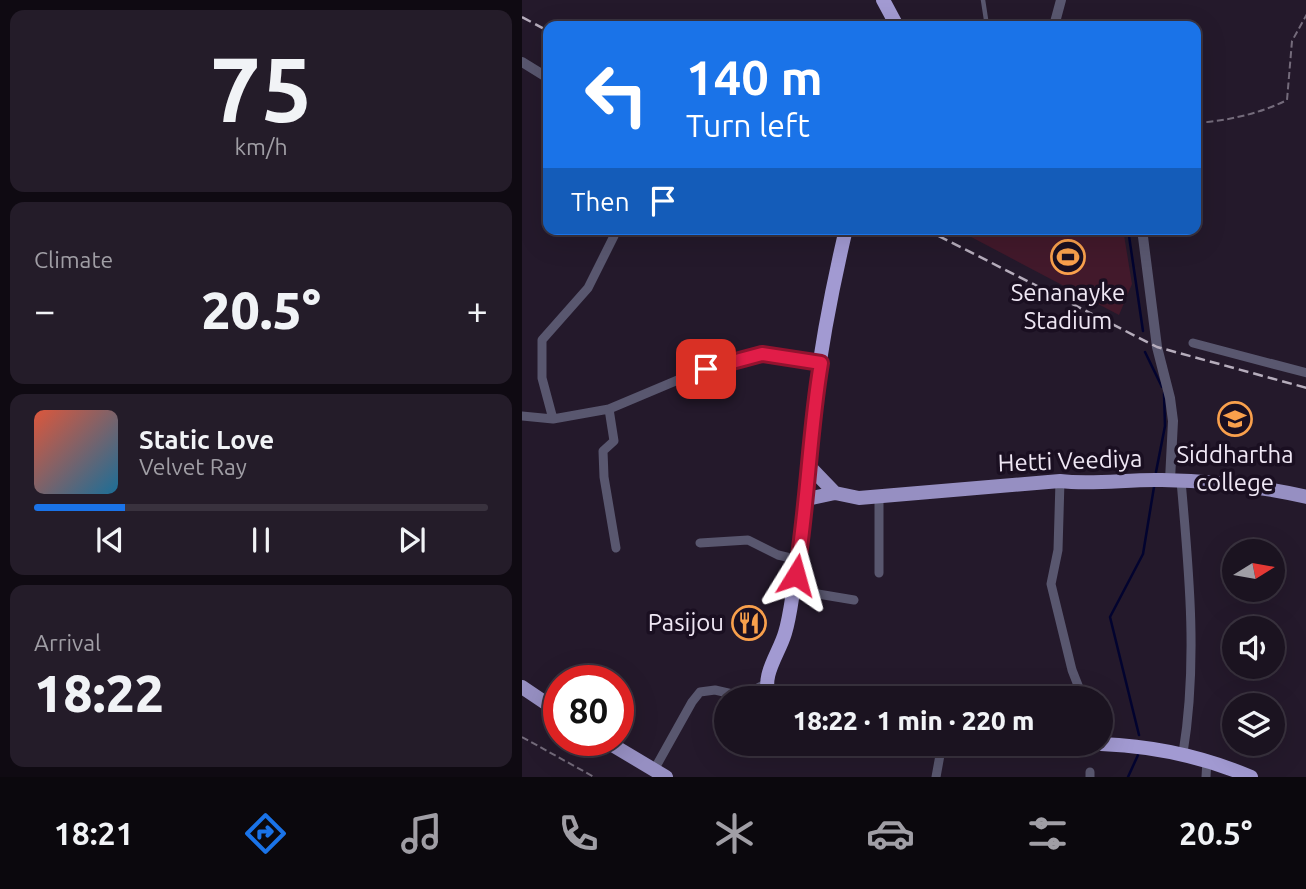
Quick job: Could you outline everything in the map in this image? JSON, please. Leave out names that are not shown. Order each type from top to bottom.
[{"type":"highway","points":[[883,0],[894,21]]},
{"type":"highway","points":[[768,686],[772,662],[786,631],[799,559],[821,363],[840,235]]},
{"type":"highway","points":[[1113,745],[1183,753],[1251,777]]},
{"type":"main road","points":[[809,466],[835,493]]},
{"type":"main road","name":"Hetti Veediya","points":[[807,499],[835,493],[851,497],[879,497],[1060,481],[1093,483],[1145,480],[1274,489],[1307,497]]},
{"type":"main road","points":[[522,687],[543,701]]},
{"type":"main road","points":[[631,756],[660,773]]},
{"type":"street","points":[[1055,21],[1061,0]]},
{"type":"street","points":[[522,62],[543,75]]},
{"type":"street","points":[[1143,235],[1157,347],[1173,421],[1171,480],[1189,571],[1189,715],[1183,753]]},
{"type":"street","points":[[553,419],[542,378],[542,340],[588,288],[614,236]]},
{"type":"street","points":[[1193,343],[1307,373]]},
{"type":"street","points":[[522,416],[553,419],[609,409],[726,362],[762,354],[821,363]]},
{"type":"street","points":[[609,409],[614,441],[603,451],[604,477],[616,548]]},
{"type":"street","points":[[1060,481],[1058,550],[1051,584],[1078,686]]},
{"type":"street","points":[[879,497],[879,573]]},
{"type":"street","points":[[700,543],[748,540],[778,555],[799,559]]},
{"type":"street","points":[[794,590],[854,600]]},
{"type":"street","points":[[764,686],[768,683]]},
{"type":"street","points":[[660,773],[692,702],[700,692],[714,690]]},
{"type":"street","points":[[936,777],[940,756]]},
{"type":"street","points":[[1206,777],[1207,760]]},
{"type":"lane","points":[[983,0],[986,21]]},
{"type":"path","points":[[1201,123],[1222,121],[1287,100],[1292,41],[1307,14]]},
{"type":"path","points":[[522,737],[594,777]]},
{"type":"shaded area","name":"Senanayke Stadium","points":[[967,235],[1124,235],[1132,284],[1119,315]]},
{"type":"waterway","points":[[1129,235],[1143,331]]},
{"type":"waterway","points":[[1145,352],[1162,387]]},
{"type":"waterway","points":[[1156,472],[1165,426],[1164,393]]},
{"type":"waterway","points":[[1139,735],[1110,617],[1143,554],[1154,487]]},
{"type":"waterway","points":[[1128,777],[1138,755]]},
{"type":"railway","points":[[522,17],[543,28]]},
{"type":"railway","points":[[937,235],[1157,347],[1307,388]]},
{"type":"place","name":"Senanayke Stadium","points":[[1068,257]]},
{"type":"place","name":"Siddhartha college","points":[[1235,419]]},
{"type":"place","name":"Pasijou","points":[[749,623]]},
{"type":"route","points":[[706,369],[762,354],[821,363],[796,575]]}]
